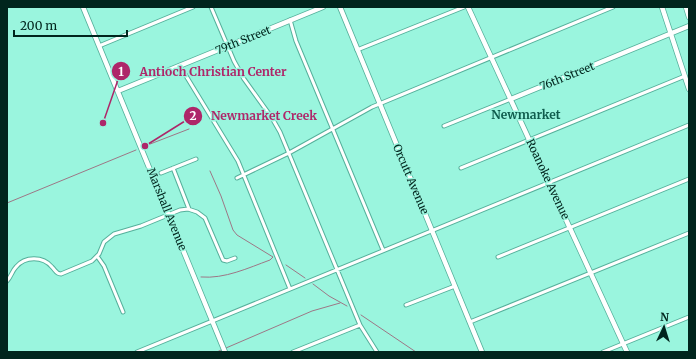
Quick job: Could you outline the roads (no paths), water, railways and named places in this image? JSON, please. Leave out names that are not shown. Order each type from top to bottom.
[{"type":"street","name":"Marshall Avenue","points":[[83,7],[225,352]]},
{"type":"street","points":[[99,46],[193,7]]},
{"type":"street","points":[[211,7],[227,46],[244,79],[272,118],[289,153],[360,325],[377,352]]},
{"type":"street","name":"79th Street","points":[[118,91],[323,7]]},
{"type":"street","name":"Orcutt Avenue","points":[[340,7],[482,352]]},
{"type":"street","points":[[358,50],[464,7]]},
{"type":"street","name":"Roanoke Avenue","points":[[468,7],[628,352]]},
{"type":"street","points":[[237,178],[289,153],[380,104],[613,7]]},
{"type":"street","points":[[662,7],[689,88]]},
{"type":"street","points":[[686,7],[689,17]]},
{"type":"street","points":[[290,20],[296,41],[383,250]]},
{"type":"street","name":"76th Street","points":[[444,126],[689,26]]},
{"type":"street","points":[[180,66],[238,162],[290,289]]},
{"type":"street","points":[[462,168],[685,76]]},
{"type":"street","points":[[137,352],[689,125]]},
{"type":"street","points":[[160,173],[196,159]]},
{"type":"street","points":[[173,168],[190,209],[205,218],[223,260],[226,261],[235,258]]},
{"type":"street","points":[[498,256],[689,179]]},
{"type":"street","points":[[7,281],[17,265],[30,259],[43,260],[50,264],[56,273],[60,275],[92,261],[97,256],[102,244],[119,232],[141,226],[180,210],[190,209]]},
{"type":"street","points":[[470,322],[689,232]]},
{"type":"street","points":[[97,256],[104,266],[123,312]]},
{"type":"street","points":[[406,305],[455,286]]},
{"type":"street","points":[[603,352],[689,317]]},
{"type":"street","points":[[293,352],[360,325]]},
{"type":"waterway","points":[[145,146],[189,129]]},
{"type":"waterway","points":[[7,203],[136,150]]},
{"type":"waterway","points":[[201,277],[228,275],[270,260],[273,257],[237,235],[233,230],[210,171]]},
{"type":"waterway","points":[[286,265],[305,278]]},
{"type":"waterway","points":[[313,284],[329,296],[347,306]]},
{"type":"waterway","points":[[226,348],[312,311],[340,303]]},
{"type":"waterway","points":[[361,315],[416,352]]},
{"type":"waterway","points":[[217,352],[221,350]]},
{"type":"place","name":"Antioch Christian Center","points":[[103,123]]},
{"type":"place","name":"Newmarket Creek","points":[[145,146]]},
{"type":"district","name":"Newmarket","points":[[526,114]]}]
